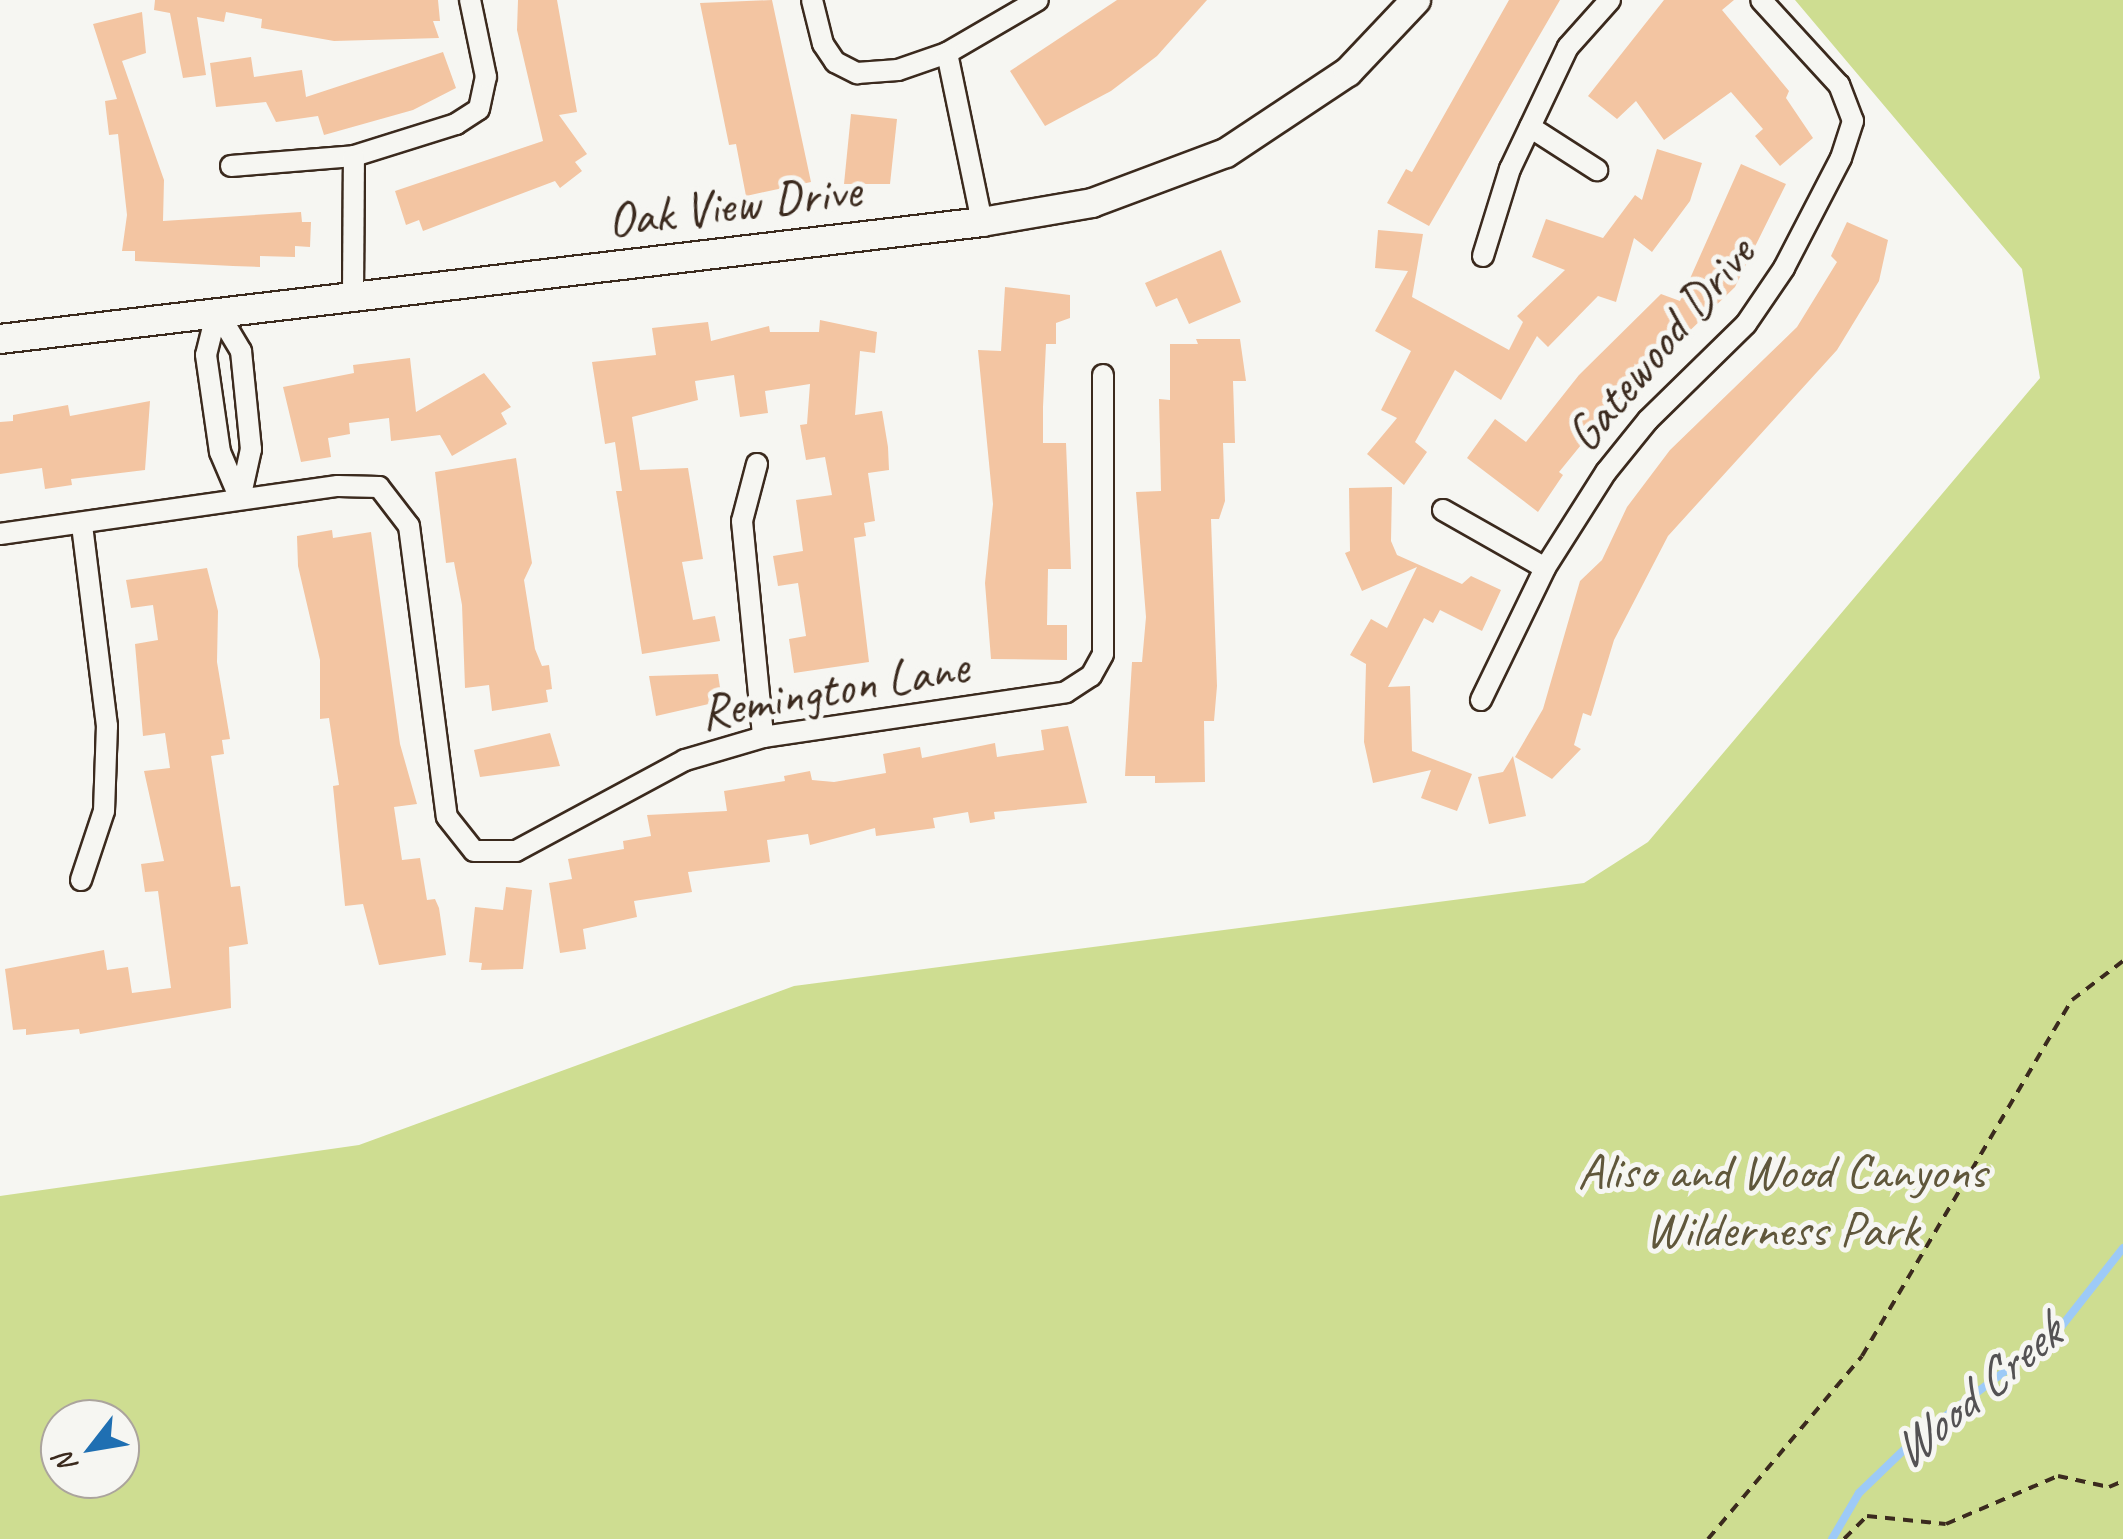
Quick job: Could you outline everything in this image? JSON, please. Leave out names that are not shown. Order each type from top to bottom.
[{"type":"street","points":[[232,166],[354,156],[456,124],[479,109],[486,77],[470,0]]},
{"type":"street","points":[[812,0],[822,44],[835,62],[857,73],[898,70],[947,52],[1038,0]]},
{"type":"street","name":"Oak View Drive","points":[[0,338],[982,222],[1092,203],[1226,153],[1348,72],[1416,0]]},
{"type":"street","points":[[1482,256],[1530,127],[1568,47],[1610,0]]},
{"type":"street","name":"Gatewood Drive","points":[[1480,700],[1545,568],[1606,472],[1648,420],[1746,324],[1784,268],[1840,158],[1853,121],[1838,85],[1761,0]]},
{"type":"street","points":[[947,52],[982,222]]},
{"type":"street","points":[[1530,127],[1597,170]]},
{"type":"street","points":[[352,294],[354,156]]},
{"type":"street","points":[[216,311],[241,351],[252,448],[240,499]]},
{"type":"street","points":[[216,311],[206,355],[216,422],[240,499]]},
{"type":"street","name":"Remington Lane","points":[[0,534],[240,499],[379,487],[409,526],[447,817],[474,852],[516,850],[685,760],[763,736],[1066,692],[1091,676],[1103,654],[1103,375]]},
{"type":"street","points":[[216,422],[248,418]]},
{"type":"street","points":[[756,464],[742,521],[763,736]]},
{"type":"street","points":[[1444,510],[1545,568]]},
{"type":"street","points":[[81,880],[104,811],[107,726],[82,524]]},
{"type":"path","points":[[1708,1539],[1862,1356],[2072,1000],[2123,961]]},
{"type":"path","points":[[1844,1539],[1867,1516],[1946,1524],[2058,1476],[2109,1487],[2123,1482]]},
{"type":"green space","name":"Aliso and Wood Canyons Wilderness Park","points":[[1795,0],[2123,0],[2123,1539],[0,1539],[0,1196],[359,1145],[794,986],[1584,883],[1648,842],[2040,378],[2022,269]]},
{"type":"building","points":[[155,0],[438,0],[440,21],[433,21],[439,38],[334,41],[261,28],[262,19],[226,12],[224,22],[197,17],[206,75],[183,78],[170,13],[154,10]]},
{"type":"building","points":[[518,0],[557,0],[577,112],[559,115],[587,154],[575,162],[582,171],[560,188],[555,181],[423,231],[419,220],[406,225],[395,191],[543,141],[517,30]]},
{"type":"building","points":[[772,0],[811,182],[746,196],[736,144],[729,145],[700,3]]},
{"type":"building","points":[[1117,0],[1207,0],[1157,56],[1111,91],[1045,126],[1010,71]]},
{"type":"building","points":[[1509,0],[1560,0],[1429,226],[1387,203],[1406,169],[1412,172]]},
{"type":"building","points":[[1664,0],[1734,0],[1722,10],[1789,91],[1786,98],[1813,138],[1780,166],[1755,136],[1763,129],[1731,92],[1664,140],[1636,101],[1617,119],[1588,96]]},
{"type":"building","points":[[142,12],[146,53],[122,61],[164,180],[163,221],[301,212],[302,222],[311,222],[310,247],[295,246],[295,257],[260,256],[260,267],[135,261],[135,251],[122,251],[127,215],[118,134],[109,135],[105,101],[117,99],[93,24]]},
{"type":"building","points":[[443,52],[456,88],[413,110],[324,135],[318,116],[276,122],[266,102],[216,107],[210,63],[251,57],[254,77],[302,70],[306,97]]},
{"type":"building","points":[[851,114],[897,119],[890,184],[844,184]]},
{"type":"building","points":[[1657,149],[1702,163],[1690,201],[1652,252],[1634,238],[1616,302],[1598,296],[1548,347],[1537,336],[1501,400],[1455,370],[1415,442],[1427,452],[1404,485],[1367,454],[1397,418],[1381,410],[1411,351],[1375,331],[1408,271],[1375,268],[1378,230],[1423,234],[1412,297],[1509,350],[1523,322],[1517,316],[1565,270],[1532,257],[1546,219],[1603,238],[1635,195],[1642,200]]},
{"type":"building","points":[[1741,164],[1786,184],[1735,287],[1616,402],[1559,472],[1563,475],[1538,512],[1467,458],[1495,419],[1526,442],[1579,375],[1661,294],[1680,301]]},
{"type":"building","points":[[1847,222],[1888,240],[1879,281],[1837,350],[1668,536],[1614,640],[1591,716],[1583,713],[1574,745],[1581,749],[1552,779],[1515,757],[1543,709],[1580,581],[1602,560],[1627,507],[1670,450],[1797,327],[1837,262],[1831,256]]},
{"type":"building","points":[[1221,250],[1241,302],[1189,324],[1177,298],[1156,307],[1145,283]]},
{"type":"building","points":[[1005,287],[1070,295],[1070,318],[1056,323],[1056,344],[1046,344],[1043,407],[1043,443],[1066,443],[1071,569],[1048,569],[1047,625],[1067,625],[1067,660],[991,659],[985,583],[993,504],[978,350],[1001,351]]},
{"type":"building","points":[[820,320],[877,332],[875,353],[860,351],[855,415],[882,411],[888,447],[889,470],[868,473],[875,521],[864,523],[866,536],[854,538],[869,662],[794,673],[789,639],[806,636],[798,583],[778,586],[773,556],[803,551],[796,500],[832,495],[825,457],[806,460],[800,425],[807,424],[810,384],[765,391],[768,413],[740,417],[734,375],[695,381],[698,400],[632,417],[640,470],[688,468],[703,559],[682,562],[693,620],[715,616],[720,641],[642,654],[616,491],[622,491],[615,442],[605,444],[592,362],[656,355],[652,328],[708,322],[711,341],[769,326],[770,332],[819,332]]},
{"type":"building","points":[[1196,339],[1240,339],[1246,381],[1233,381],[1235,443],[1223,443],[1225,501],[1219,519],[1211,519],[1217,686],[1214,721],[1204,721],[1205,782],[1155,783],[1155,776],[1125,776],[1132,662],[1142,662],[1146,617],[1136,492],[1161,491],[1159,399],[1170,400],[1170,344],[1198,344]]},
{"type":"building","points":[[410,358],[416,412],[484,373],[511,407],[501,413],[507,424],[452,456],[440,435],[391,441],[389,418],[349,423],[350,434],[328,438],[331,457],[301,462],[283,387],[354,373],[353,365]]},
{"type":"building","points":[[150,401],[145,470],[71,479],[72,485],[45,489],[42,468],[0,474],[0,422],[13,421],[13,415],[68,405],[70,416]]},
{"type":"building","points":[[516,458],[532,563],[524,580],[535,649],[542,666],[549,665],[552,689],[546,690],[548,702],[492,711],[489,685],[465,688],[462,605],[454,562],[446,563],[435,472]]},
{"type":"building","points":[[1392,487],[1391,541],[1397,555],[1462,584],[1471,576],[1501,590],[1482,631],[1440,610],[1433,623],[1424,618],[1388,687],[1410,686],[1412,751],[1472,774],[1457,811],[1421,798],[1431,770],[1373,783],[1364,742],[1366,664],[1350,655],[1371,619],[1387,628],[1417,567],[1362,591],[1345,553],[1350,551],[1349,488]]},
{"type":"building","points":[[332,530],[333,538],[371,532],[400,744],[417,804],[394,807],[402,860],[420,858],[427,900],[435,899],[439,908],[446,955],[379,965],[363,904],[345,906],[333,786],[339,785],[329,718],[320,719],[320,660],[298,566],[297,536]]},
{"type":"building","points":[[207,568],[218,611],[217,662],[230,739],[222,740],[224,754],[211,756],[231,887],[240,886],[248,944],[229,947],[231,1008],[80,1034],[79,1029],[26,1035],[26,1029],[13,1030],[5,969],[104,950],[107,970],[128,967],[132,993],[171,988],[158,891],[145,892],[141,864],[164,861],[144,771],[170,768],[165,733],[143,736],[135,644],[158,640],[153,605],[131,608],[126,580]]},
{"type":"building","points":[[718,674],[722,701],[656,716],[649,676]]},
{"type":"building","points":[[1068,726],[1087,803],[994,812],[995,819],[970,823],[968,812],[933,818],[935,828],[876,836],[875,828],[810,845],[808,834],[767,840],[770,862],[688,872],[692,892],[634,901],[637,917],[583,929],[586,949],[560,953],[549,883],[572,879],[568,859],[624,849],[623,841],[651,836],[647,815],[727,811],[724,791],[785,781],[784,776],[810,771],[812,780],[834,782],[886,773],[883,754],[920,747],[922,758],[995,743],[997,757],[1044,750],[1041,730]]},
{"type":"building","points":[[550,733],[560,766],[480,777],[474,750]]},
{"type":"building","points":[[1513,756],[1526,816],[1489,824],[1478,777],[1503,772]]},
{"type":"building","points":[[506,887],[532,890],[523,969],[481,970],[482,963],[469,962],[475,907],[503,910]]},
{"type":"waterway","name":"Wood Creek","points":[[1832,1539],[1859,1493],[1914,1440],[2057,1332],[2123,1248]]}]
